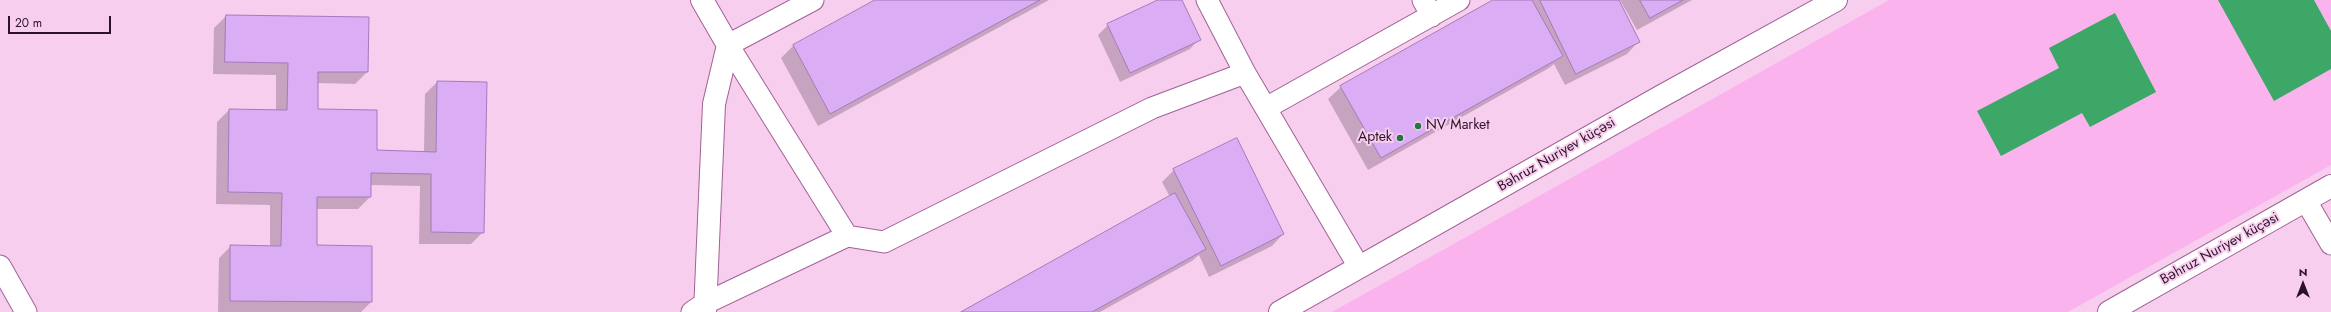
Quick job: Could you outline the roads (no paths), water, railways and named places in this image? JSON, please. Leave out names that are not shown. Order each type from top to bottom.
[{"type":"street","points":[[701,309],[714,104],[728,45],[702,0]]},
{"type":"street","name":"Bəhruz Nuriyev küçəsi","points":[[1280,312],[1660,97],[1836,0]]},
{"type":"street","name":"Bəhruz Nuriyev küçəsi","points":[[2109,312],[2331,186]]},
{"type":"lane","points":[[813,0],[728,45],[848,236]]},
{"type":"lane","points":[[1207,0],[1245,73],[1359,267]]},
{"type":"lane","points":[[1266,108],[1427,8],[1459,0]]},
{"type":"lane","points":[[701,309],[848,236],[884,242],[1152,108],[1245,73]]},
{"type":"lane","points":[[2306,201],[2331,244]]},
{"type":"lane","points":[[0,266],[26,312]]},
{"type":"place","name":"NV Market","points":[[1418,126]]},
{"type":"place","name":"Aptek","points":[[1400,138]]}]
